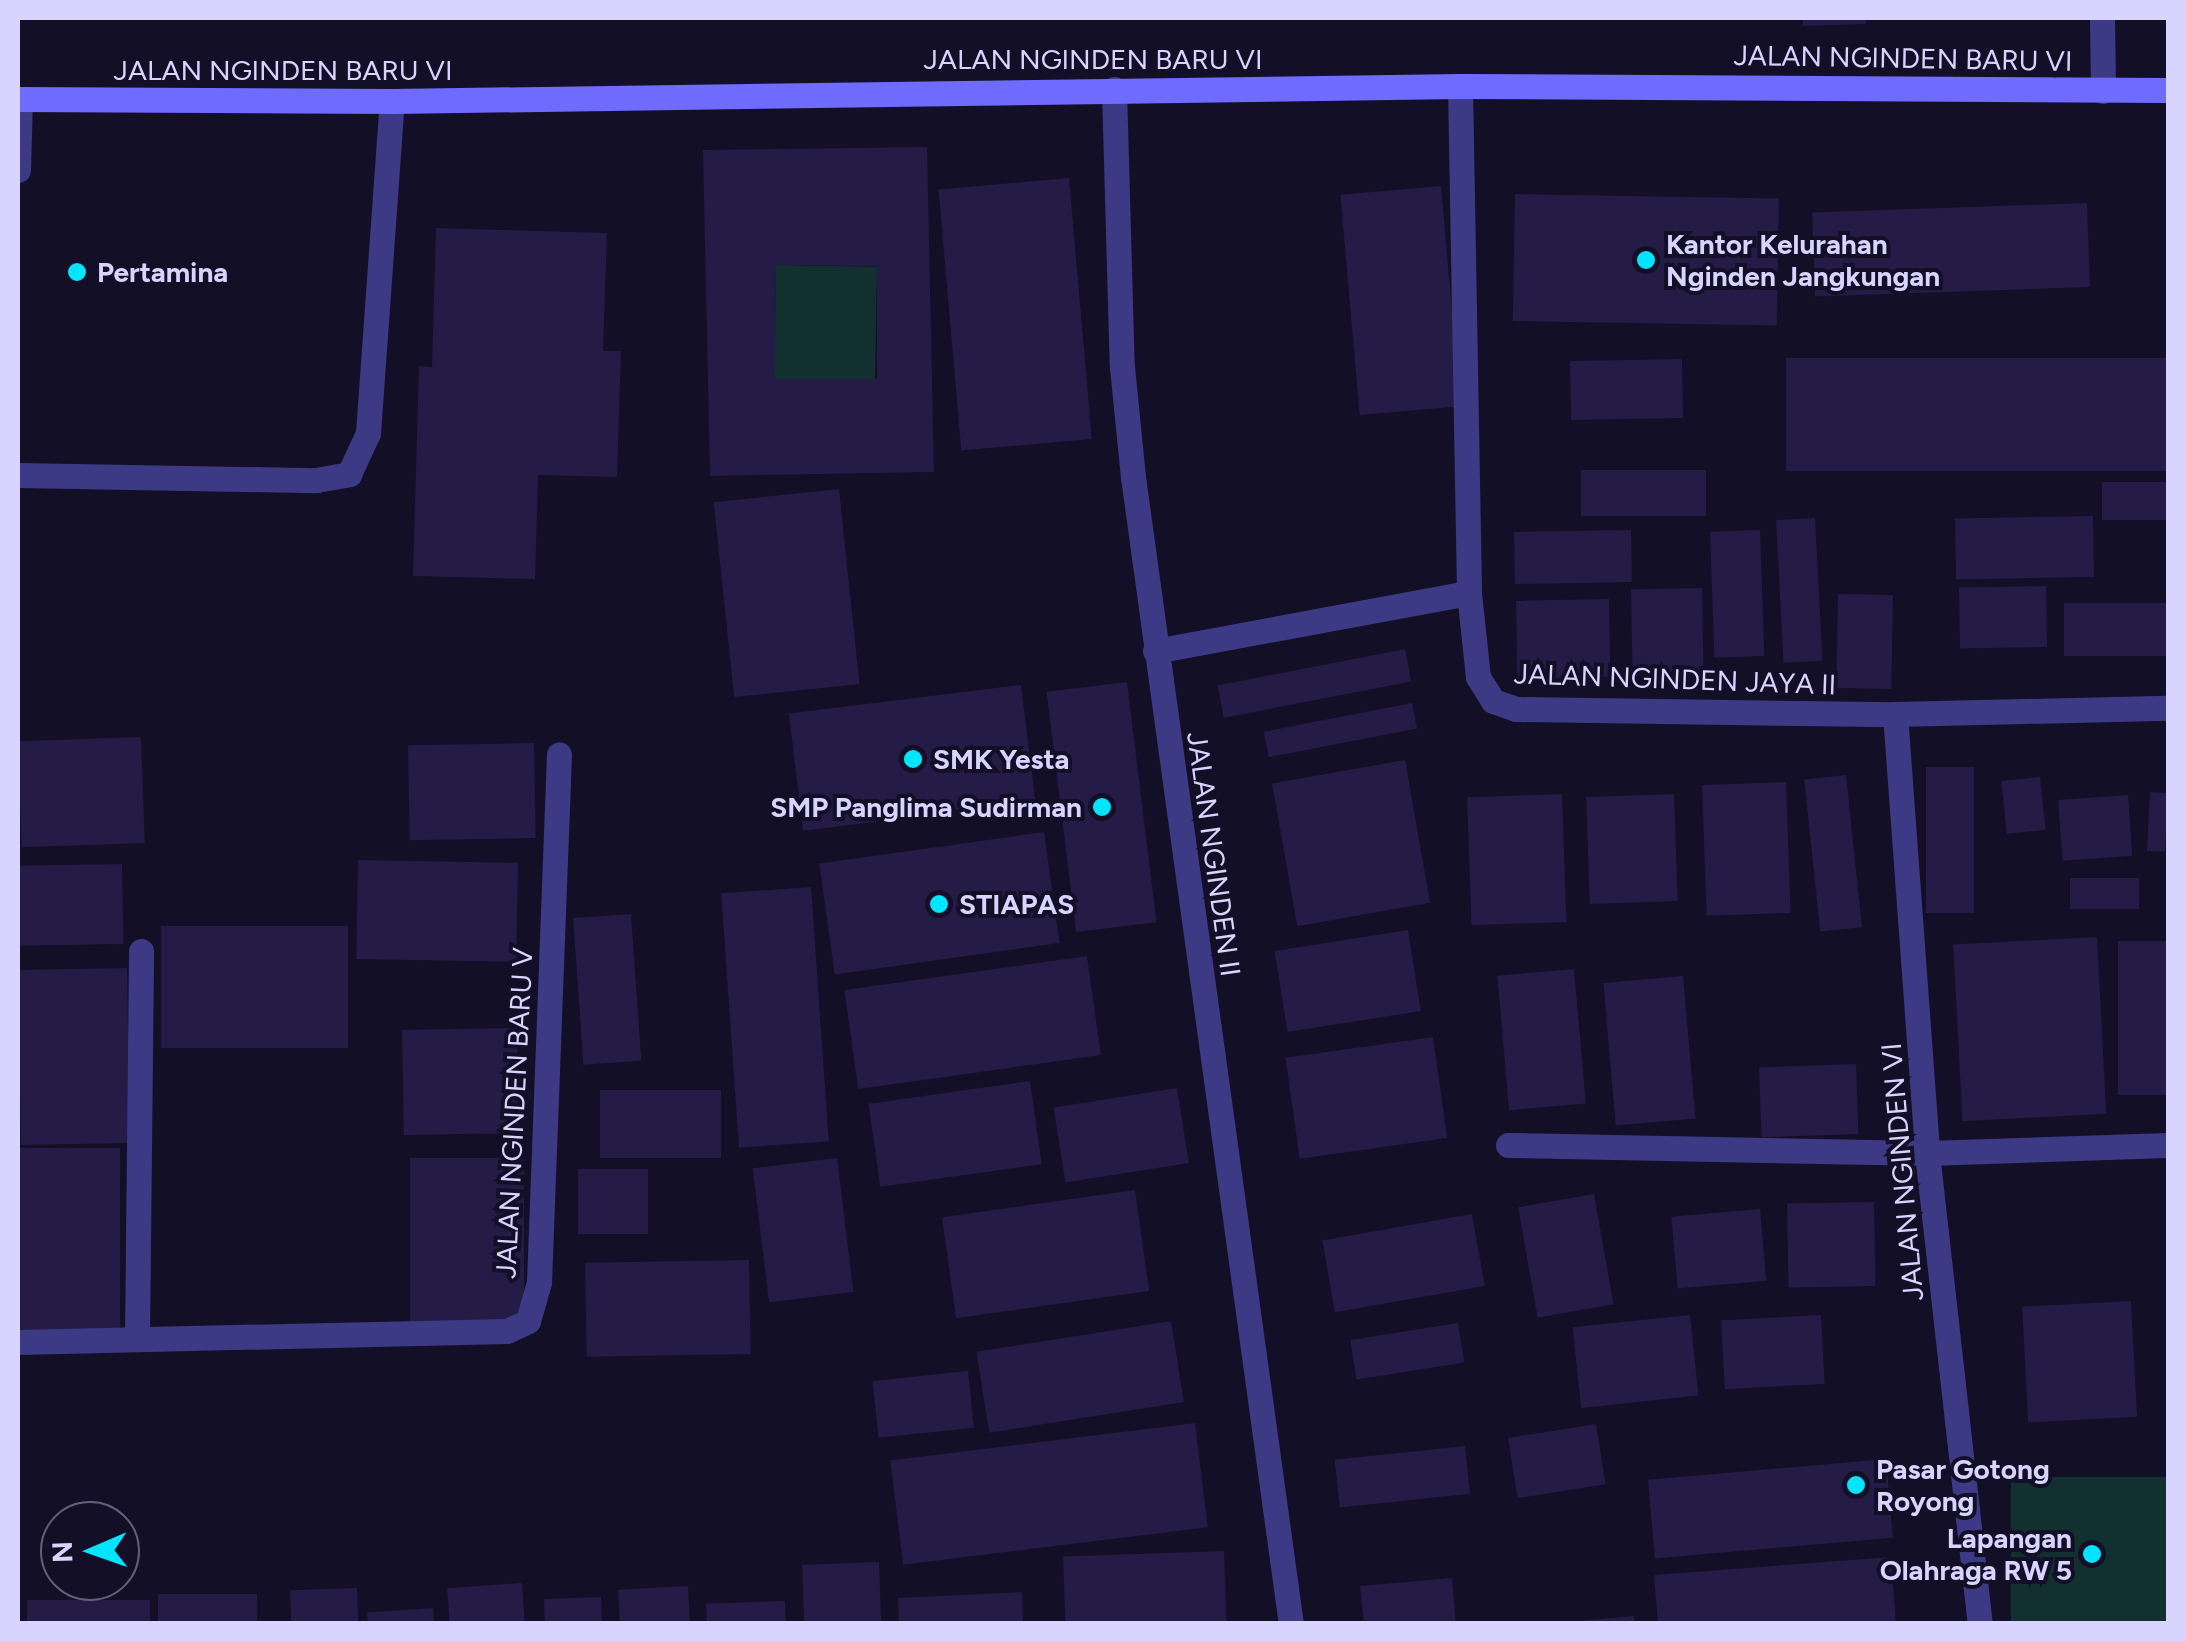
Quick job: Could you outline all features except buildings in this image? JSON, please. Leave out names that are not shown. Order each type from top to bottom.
[{"type":"street","points":[[2102,18],[2103,91]]},
{"type":"street","points":[[1155,651],[1469,593],[1460,86]]},
{"type":"street","name":"JALAN NGINDEN BARU VI","points":[[19,100],[392,101],[1460,86],[2168,90]]},
{"type":"street","name":"JALAN NGINDEN II","points":[[1114,90],[1122,367],[1155,651],[1291,1624]]},
{"type":"street","points":[[18,170],[19,100]]},
{"type":"street","points":[[18,475],[316,480],[349,474],[368,433],[392,101]]},
{"type":"street","name":"JALAN NGINDEN JAYA II","points":[[1469,593],[1478,677],[1493,702],[1516,708],[1895,714],[2168,708]]},
{"type":"street","name":"JALAN NGINDEN VI","points":[[1895,714],[1927,1153],[1980,1624]]},
{"type":"street","name":"JALAN NGINDEN BARU V","points":[[18,1342],[507,1331],[528,1321],[540,1282],[559,754]]},
{"type":"street","points":[[138,1339],[141,952]]},
{"type":"street","points":[[1508,1145],[1927,1153],[2168,1146]]},
{"type":"green space","points":[[776,265],[877,267],[875,381],[774,379]]},
{"type":"green space","name":"Lapangan Olahraga RW 5","points":[[2011,1477],[2168,1477],[2168,1623],[2011,1623]]},
{"type":"place","name":"Kantor Kelurahan Nginden Jangkungan","points":[[1646,260]]},
{"type":"place","name":"Pertamina","points":[[77,272]]},
{"type":"place","name":"SMK Yesta","points":[[913,759]]},
{"type":"place","name":"SMP Panglima Sudirman","points":[[1102,807]]},
{"type":"place","name":"STIAPAS","points":[[939,904]]},
{"type":"place","name":"Pasar Gotong Royong","points":[[1856,1485]]},
{"type":"place","name":"Lapangan Olahraga RW 5","points":[[2092,1554]]}]
